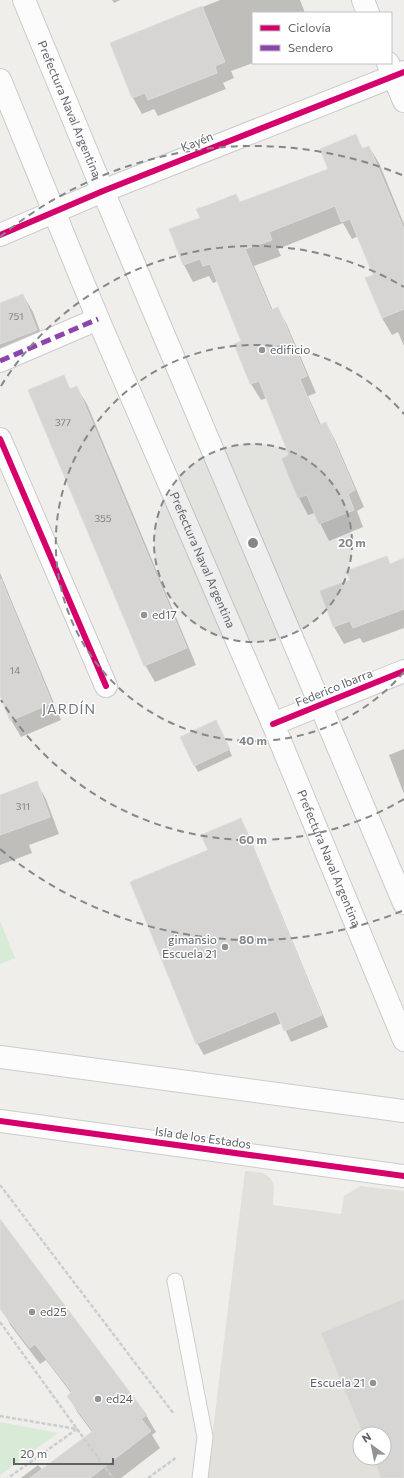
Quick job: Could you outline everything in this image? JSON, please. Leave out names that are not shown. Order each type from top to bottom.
[{"type":"main road","name":"Prefectura Naval Argentina","points":[[24,0],[103,191],[404,903]]},
{"type":"main road","points":[[363,0],[368,12]]},
{"type":"main road","name":"Kayén","points":[[0,235],[395,70]]},
{"type":"main road","points":[[395,70],[404,101]]},
{"type":"main road","name":"Prefectura Naval Argentina","points":[[0,80],[98,319],[273,724],[404,1040]]},
{"type":"main road","points":[[0,361],[98,319]]},
{"type":"main road","points":[[0,439],[106,686]]},
{"type":"main road","name":"Federico Ibarra","points":[[273,724],[321,706],[404,671]]},
{"type":"main road","points":[[0,1057],[404,1111]]},
{"type":"main road","name":"Isla de los Estados","points":[[0,1121],[404,1176]]},
{"type":"lane","points":[[175,1281],[205,1438],[200,1478]]},
{"type":"path","points":[[0,1185],[177,1418]]},
{"type":"path","points":[[0,1322],[113,1478]]},
{"type":"path","points":[[0,1416],[77,1429]]},
{"type":"path","points":[[8,1478],[77,1429]]},
{"type":"shaded area","points":[[245,1171],[259,1172],[265,1174],[271,1179],[274,1186],[273,1205],[341,1214],[344,1196],[360,1186],[404,1191],[404,1478],[207,1478]]},
{"type":"green space","points":[[0,921],[15,958],[0,964]]},
{"type":"green space","points":[[0,1422],[58,1433],[0,1475]]},
{"type":"building","points":[[202,6],[225,62],[215,66],[217,73],[148,100],[145,93],[132,98],[110,43]]},
{"type":"building","points":[[356,134],[362,149],[369,146],[404,229],[404,309],[382,318],[365,278],[373,275],[350,219],[341,222],[335,206],[269,232],[272,240],[245,249],[271,310],[278,307],[307,376],[300,379],[319,425],[326,422],[355,490],[348,494],[354,510],[319,524],[307,495],[298,498],[282,459],[289,455],[259,381],[250,384],[234,344],[241,341],[210,264],[203,266],[200,259],[183,265],[169,229],[200,218],[196,209],[236,194],[240,202],[328,169],[320,149]]},
{"type":"building","points":[[23,294],[37,330],[0,344],[0,303]]},
{"type":"building","points":[[64,375],[70,389],[77,386],[187,648],[144,666],[28,390]]},
{"type":"building","points":[[387,556],[390,564],[404,558],[404,609],[353,628],[350,621],[333,627],[320,591],[350,580],[346,571]]},
{"type":"building","points":[[0,579],[52,703],[10,721],[0,695]]},
{"type":"building","points":[[216,720],[230,749],[194,766],[180,737]]},
{"type":"building","points":[[37,781],[50,817],[0,835],[0,795]]},
{"type":"building","name":"gimansio Escuela 21","points":[[241,818],[322,1015],[284,1031],[276,1011],[196,1044],[130,882],[208,850],[201,835]]},
{"type":"building","points":[[0,1219],[147,1415],[141,1419],[151,1431],[90,1478],[30,1478],[93,1431],[67,1396],[72,1392],[35,1344],[30,1348],[0,1309]]},
{"type":"building","name":"Escuela 21","points":[[404,1299],[404,1478],[381,1478],[376,1466],[392,1466],[392,1426],[360,1426],[321,1333]]},
{"type":"marked path","points":[[0,361],[98,319]]},
{"type":"cycle path","points":[[0,235],[103,191],[404,72]]},
{"type":"cycle path","points":[[0,439],[106,686]]},
{"type":"cycle path","points":[[273,724],[404,671]]},
{"type":"cycle path","points":[[0,1121],[404,1176]]},
{"type":"place","name":"edificio","points":[[262,350]]},
{"type":"place","name":"ed17","points":[[144,615]]},
{"type":"place","name":"gimansio Escuela 21","points":[[225,947]]},
{"type":"place","name":"ed25","points":[[32,1312]]},
{"type":"place","name":"Escuela 21","points":[[373,1383]]},
{"type":"place","name":"ed24","points":[[98,1399]]},
{"type":"district","name":"JARDÍN","points":[[69,709]]}]
